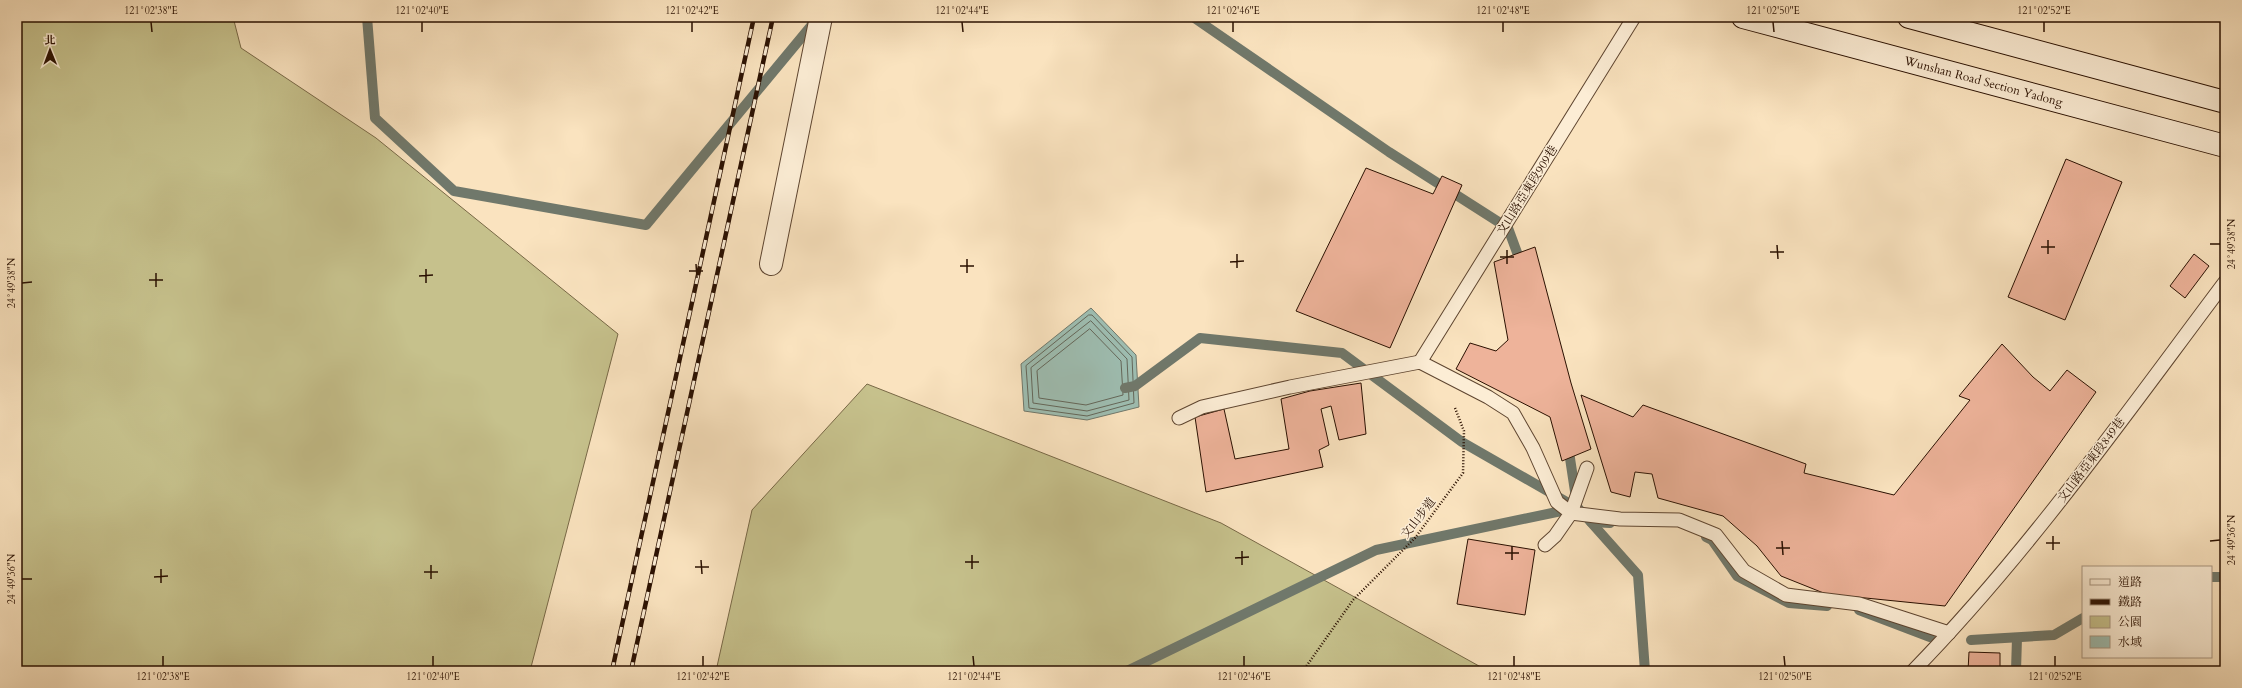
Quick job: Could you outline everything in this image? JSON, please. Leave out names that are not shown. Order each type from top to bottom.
[{"type":"main road","points":[[771,264],[821,17]]},
{"type":"main road","name":"Wunshan Road Section Yadong","points":[[1743,17],[2225,146]]},
{"type":"main road","points":[[1909,17],[2225,102]]},
{"type":"lane","name":"文山路亞東段909巷","points":[[1420,362],[1634,17]]},
{"type":"lane","name":"文山路亞東段849巷","points":[[1913,671],[1949,634],[2037,532],[2225,282]]},
{"type":"lane","points":[[1179,418],[1202,407],[1290,387],[1420,362],[1488,397],[1513,413],[1533,448],[1557,502],[1571,513],[1620,519],[1679,520],[1716,535],[1744,571],[1786,595],[1859,604],[1949,634]]},
{"type":"lane","points":[[1545,545],[1554,536],[1571,513],[1587,468]]},
{"type":"path","name":"文山步道","points":[[1303,671],[1353,600],[1415,538],[1463,473],[1464,431],[1457,410],[1452,406]]},
{"type":"green space","points":[[17,17],[233,17],[241,48],[376,138],[618,334],[530,671],[17,671]]},
{"type":"green space","points":[[867,384],[1221,523],[1488,671],[716,671],[752,510]]},
{"type":"water","points":[[1091,308],[1136,355],[1139,407],[1087,420],[1024,411],[1021,364]]},
{"type":"building","points":[[2066,159],[2122,182],[2065,320],[2008,297]]},
{"type":"building","points":[[1366,168],[1433,194],[1442,176],[1462,185],[1390,348],[1296,311]]},
{"type":"building","points":[[1535,247],[1571,383],[1591,449],[1562,461],[1550,417],[1456,369],[1470,343],[1496,351],[1508,340],[1494,262]]},
{"type":"building","points":[[2194,254],[2209,266],[2185,298],[2170,286]]},
{"type":"building","points":[[2002,344],[2033,377],[2050,391],[2067,370],[2096,392],[1945,606],[1826,594],[1781,576],[1757,546],[1723,516],[1658,498],[1652,474],[1635,472],[1630,497],[1611,492],[1581,395],[1633,417],[1643,405],[1806,464],[1804,473],[1894,495],[1970,400],[1959,396]]},
{"type":"building","points":[[1361,383],[1366,434],[1339,440],[1331,406],[1321,409],[1329,445],[1319,450],[1323,467],[1206,492],[1195,417],[1224,409],[1235,459],[1289,449],[1281,399],[1310,391]]},
{"type":"building","points":[[1468,539],[1535,550],[1525,615],[1457,604]]},
{"type":"building","points":[[1969,652],[2000,653],[2000,671],[1968,671]]},
{"type":"waterway","points":[[367,17],[375,118],[454,191],[646,225],[816,20]]},
{"type":"waterway","points":[[1193,17],[1389,152],[1508,228],[1522,266]]},
{"type":"waterway","points":[[1125,388],[1135,386],[1200,338],[1342,353],[1462,442],[1579,509]]},
{"type":"waterway","points":[[1568,445],[1576,498]]},
{"type":"waterway","points":[[1127,671],[1376,550],[1571,509]]},
{"type":"waterway","points":[[1589,520],[1638,575],[1645,671]]},
{"type":"waterway","points":[[1591,522],[1610,523]]},
{"type":"waterway","points":[[1706,537],[1712,540],[1737,576],[1789,603],[1827,606]]},
{"type":"waterway","points":[[2212,577],[2225,577]]},
{"type":"waterway","points":[[1859,610],[1930,637]]},
{"type":"waterway","points":[[1971,640],[2054,635],[2082,619]]},
{"type":"waterway","points":[[2016,671],[2017,638]]},
{"type":"railway","points":[[612,671],[754,17]]},
{"type":"railway","points":[[631,671],[773,17]]}]
